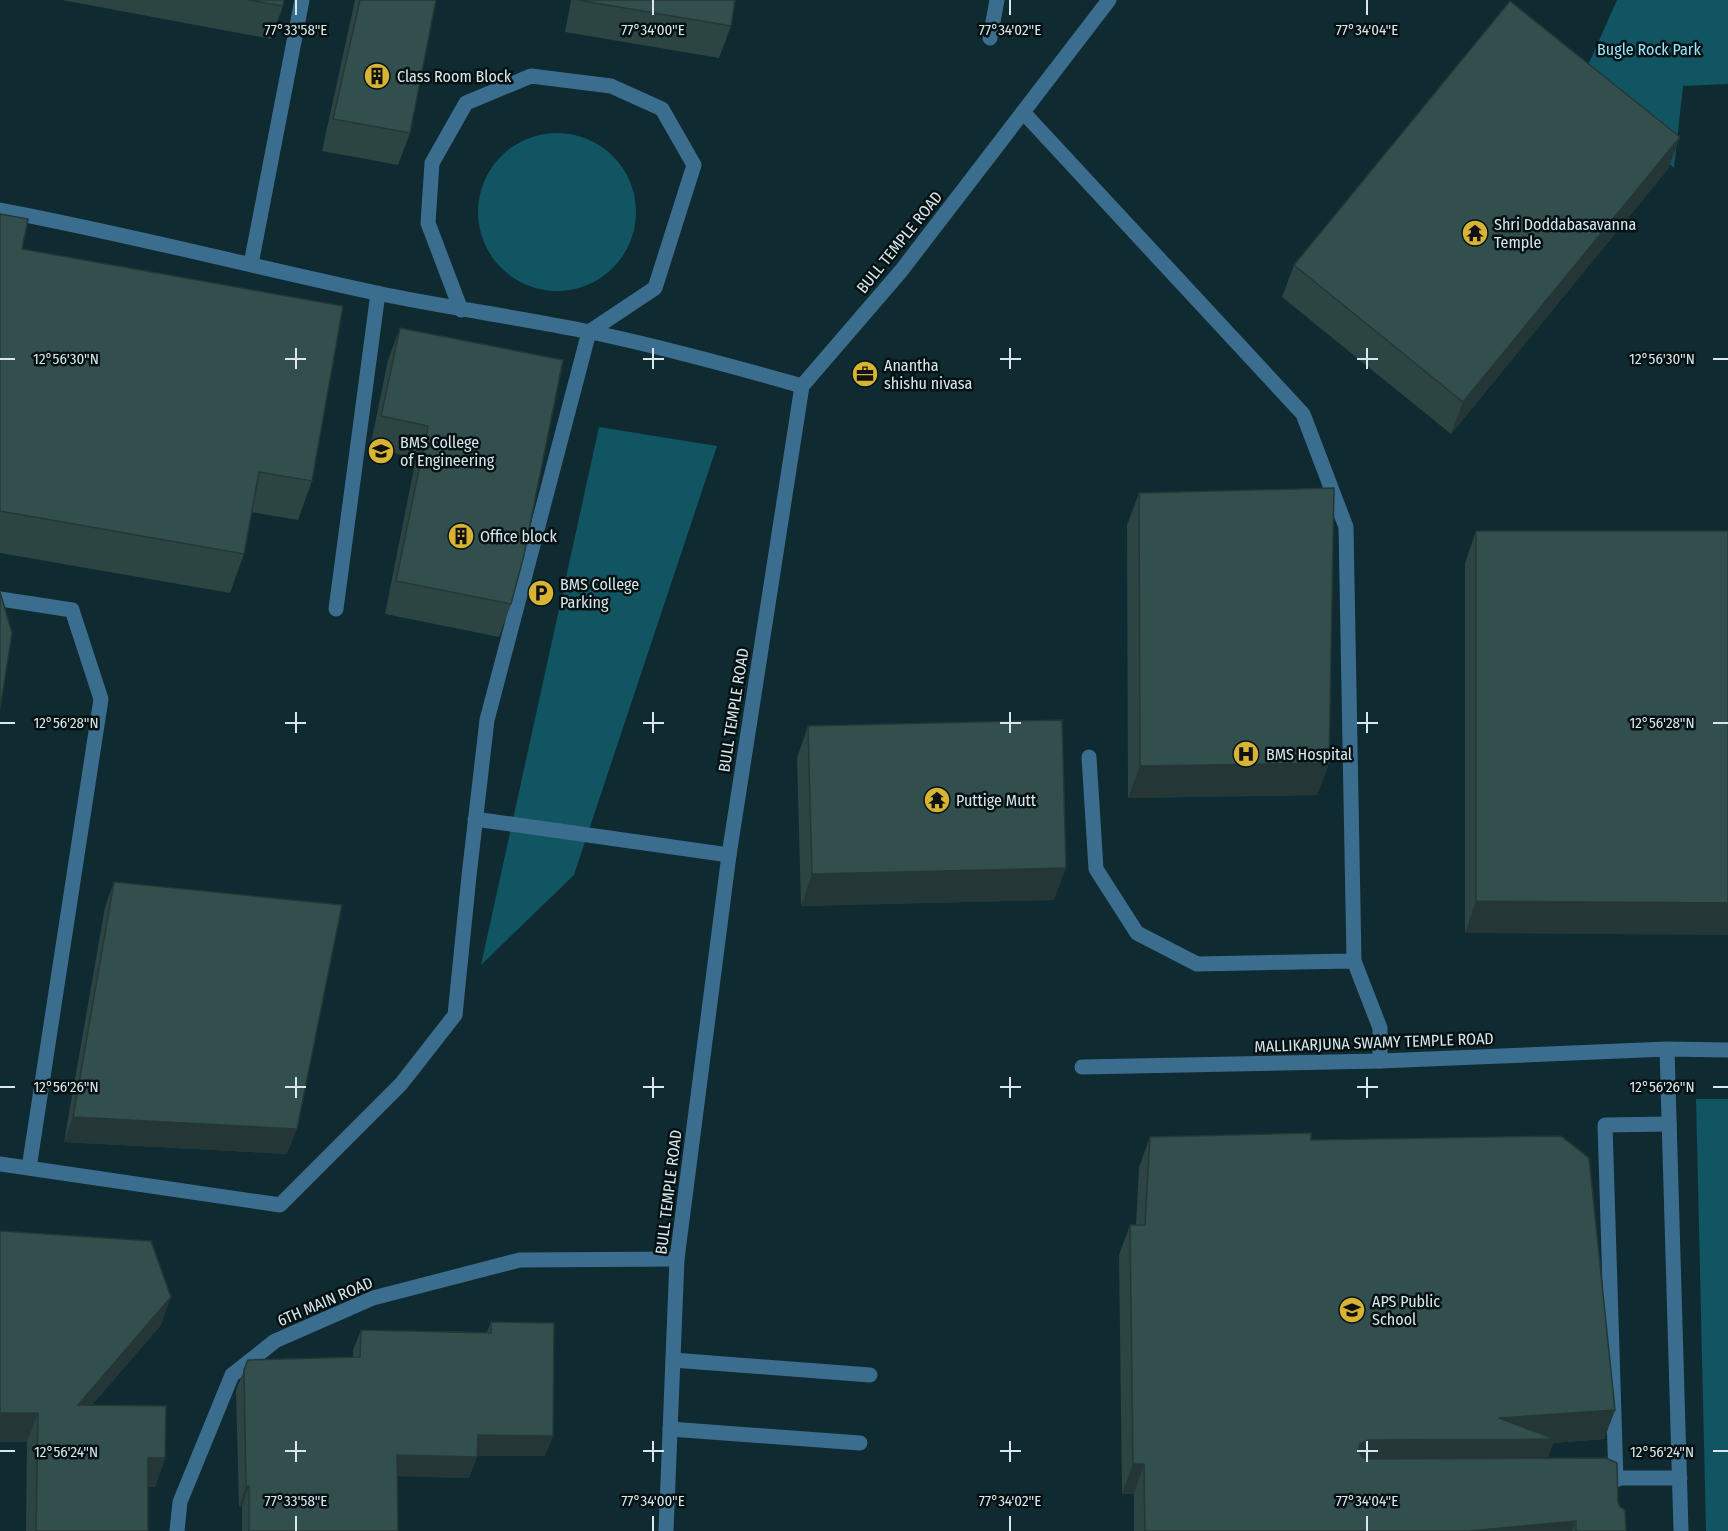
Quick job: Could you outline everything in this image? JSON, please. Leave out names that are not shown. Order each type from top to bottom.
[{"type":"street","points":[[252,264],[302,0]]},
{"type":"street","points":[[990,38],[997,0]]},
{"type":"street","name":"BULL TEMPLE ROAD","points":[[666,1531],[677,1258],[729,855],[802,386],[902,271],[1109,0]]},
{"type":"street","points":[[0,1164],[280,1205],[401,1084],[455,1015],[475,819],[488,720],[589,332],[655,288],[694,165],[662,109],[611,86],[531,76],[466,103],[432,163],[428,223],[461,310]]},
{"type":"street","points":[[1023,112],[1303,414],[1346,527],[1354,961],[1380,1028],[1380,1061]]},
{"type":"street","points":[[0,210],[77,224],[378,293],[589,332],[696,355],[802,386]]},
{"type":"street","points":[[336,609],[378,293]]},
{"type":"street","points":[[0,599],[72,610],[101,699],[29,1168]]},
{"type":"street","points":[[1089,757],[1096,868],[1137,933],[1197,964],[1354,961]]},
{"type":"street","points":[[475,819],[729,855]]},
{"type":"street","points":[[1667,1049],[1681,1531]]},
{"type":"street","name":"MALLIKARJUNA SWAMY TEMPLE ROAD","points":[[1082,1067],[1380,1061],[1667,1049],[1728,1050]]},
{"type":"street","points":[[1616,1499],[1605,1125],[1669,1124]]},
{"type":"street","name":"6TH MAIN ROAD","points":[[177,1531],[180,1502],[232,1375],[275,1341],[373,1298],[520,1260],[677,1258]]},
{"type":"street","points":[[673,1360],[870,1375]]},
{"type":"street","points":[[670,1429],[860,1443]]},
{"type":"street","points":[[1592,1478],[1680,1478]]},
{"type":"green space","name":"Bugle Rock Park","points":[[1617,0],[1728,0],[1728,84],[1683,86],[1674,168],[1580,83]]},
{"type":"green space","points":[[557,133],[587,139],[613,156],[630,182],[636,212],[630,242],[613,268],[587,285],[557,291],[527,285],[501,268],[484,242],[478,212],[484,182],[501,156],[527,139]]},
{"type":"green space","points":[[599,427],[717,446],[574,875],[481,965]]},
{"type":"green space","points":[[1696,1099],[1728,1099],[1728,1531],[1706,1531]]},
{"type":"building","points":[[248,0],[284,0],[283,6]]},
{"type":"building","name":"Class Room Block","points":[[360,0],[436,0],[410,133],[333,119]]},
{"type":"building","points":[[577,0],[735,0],[731,26]]},
{"type":"building","name":"Shri Doddabasavanna Temple","points":[[1510,1],[1680,137],[1463,402],[1294,265]]},
{"type":"building","points":[[0,214],[28,219],[22,249],[343,306],[312,481],[259,472],[244,554],[0,511]]},
{"type":"building","name":"Office block","points":[[400,328],[563,360],[524,555],[511,604],[396,581],[428,426],[381,416]]},
{"type":"building","points":[[1334,488],[1329,763],[1140,766],[1139,493]]},
{"type":"building","points":[[1476,531],[1728,531],[1728,903],[1476,901]]},
{"type":"building","points":[[0,592],[12,633],[0,709]]},
{"type":"building","points":[[1062,720],[1066,868],[812,874],[808,726]]},
{"type":"building","points":[[114,882],[342,905],[297,1129],[73,1117]]},
{"type":"building","name":"APS Public School","points":[[1311,1133],[1311,1140],[1561,1136],[1589,1158],[1615,1410],[1499,1418],[1555,1439],[1368,1440],[1360,1444],[1358,1450],[1362,1457],[1368,1459],[1606,1458],[1617,1463],[1618,1502],[1625,1510],[1626,1531],[1576,1531],[1576,1521],[1469,1531],[1145,1531],[1144,1464],[1133,1464],[1130,1225],[1145,1225],[1150,1137]]},
{"type":"building","points":[[0,1231],[151,1241],[171,1297],[78,1405],[166,1406],[165,1458],[148,1458],[148,1531],[36,1531],[38,1413],[0,1413]]},
{"type":"building","points":[[491,1322],[554,1323],[553,1436],[478,1435],[477,1457],[397,1455],[398,1531],[249,1531],[244,1370],[248,1360],[360,1357],[361,1330],[491,1333]]},
{"type":"place","name":"Class Room Block","points":[[377,76]]},
{"type":"place","name":"Shri Doddabasavanna Temple","points":[[1475,233]]},
{"type":"place","name":"Anantha shishu nivasa","points":[[865,374]]},
{"type":"place","name":"BMS College of Engineering","points":[[381,451]]},
{"type":"place","name":"Office block","points":[[461,536]]},
{"type":"place","name":"BMS College Parking","points":[[541,593]]},
{"type":"place","name":"BMS Hospital","points":[[1246,754]]},
{"type":"place","name":"Puttige Mutt","points":[[937,800]]},
{"type":"place","name":"APS Public School","points":[[1352,1310]]}]
